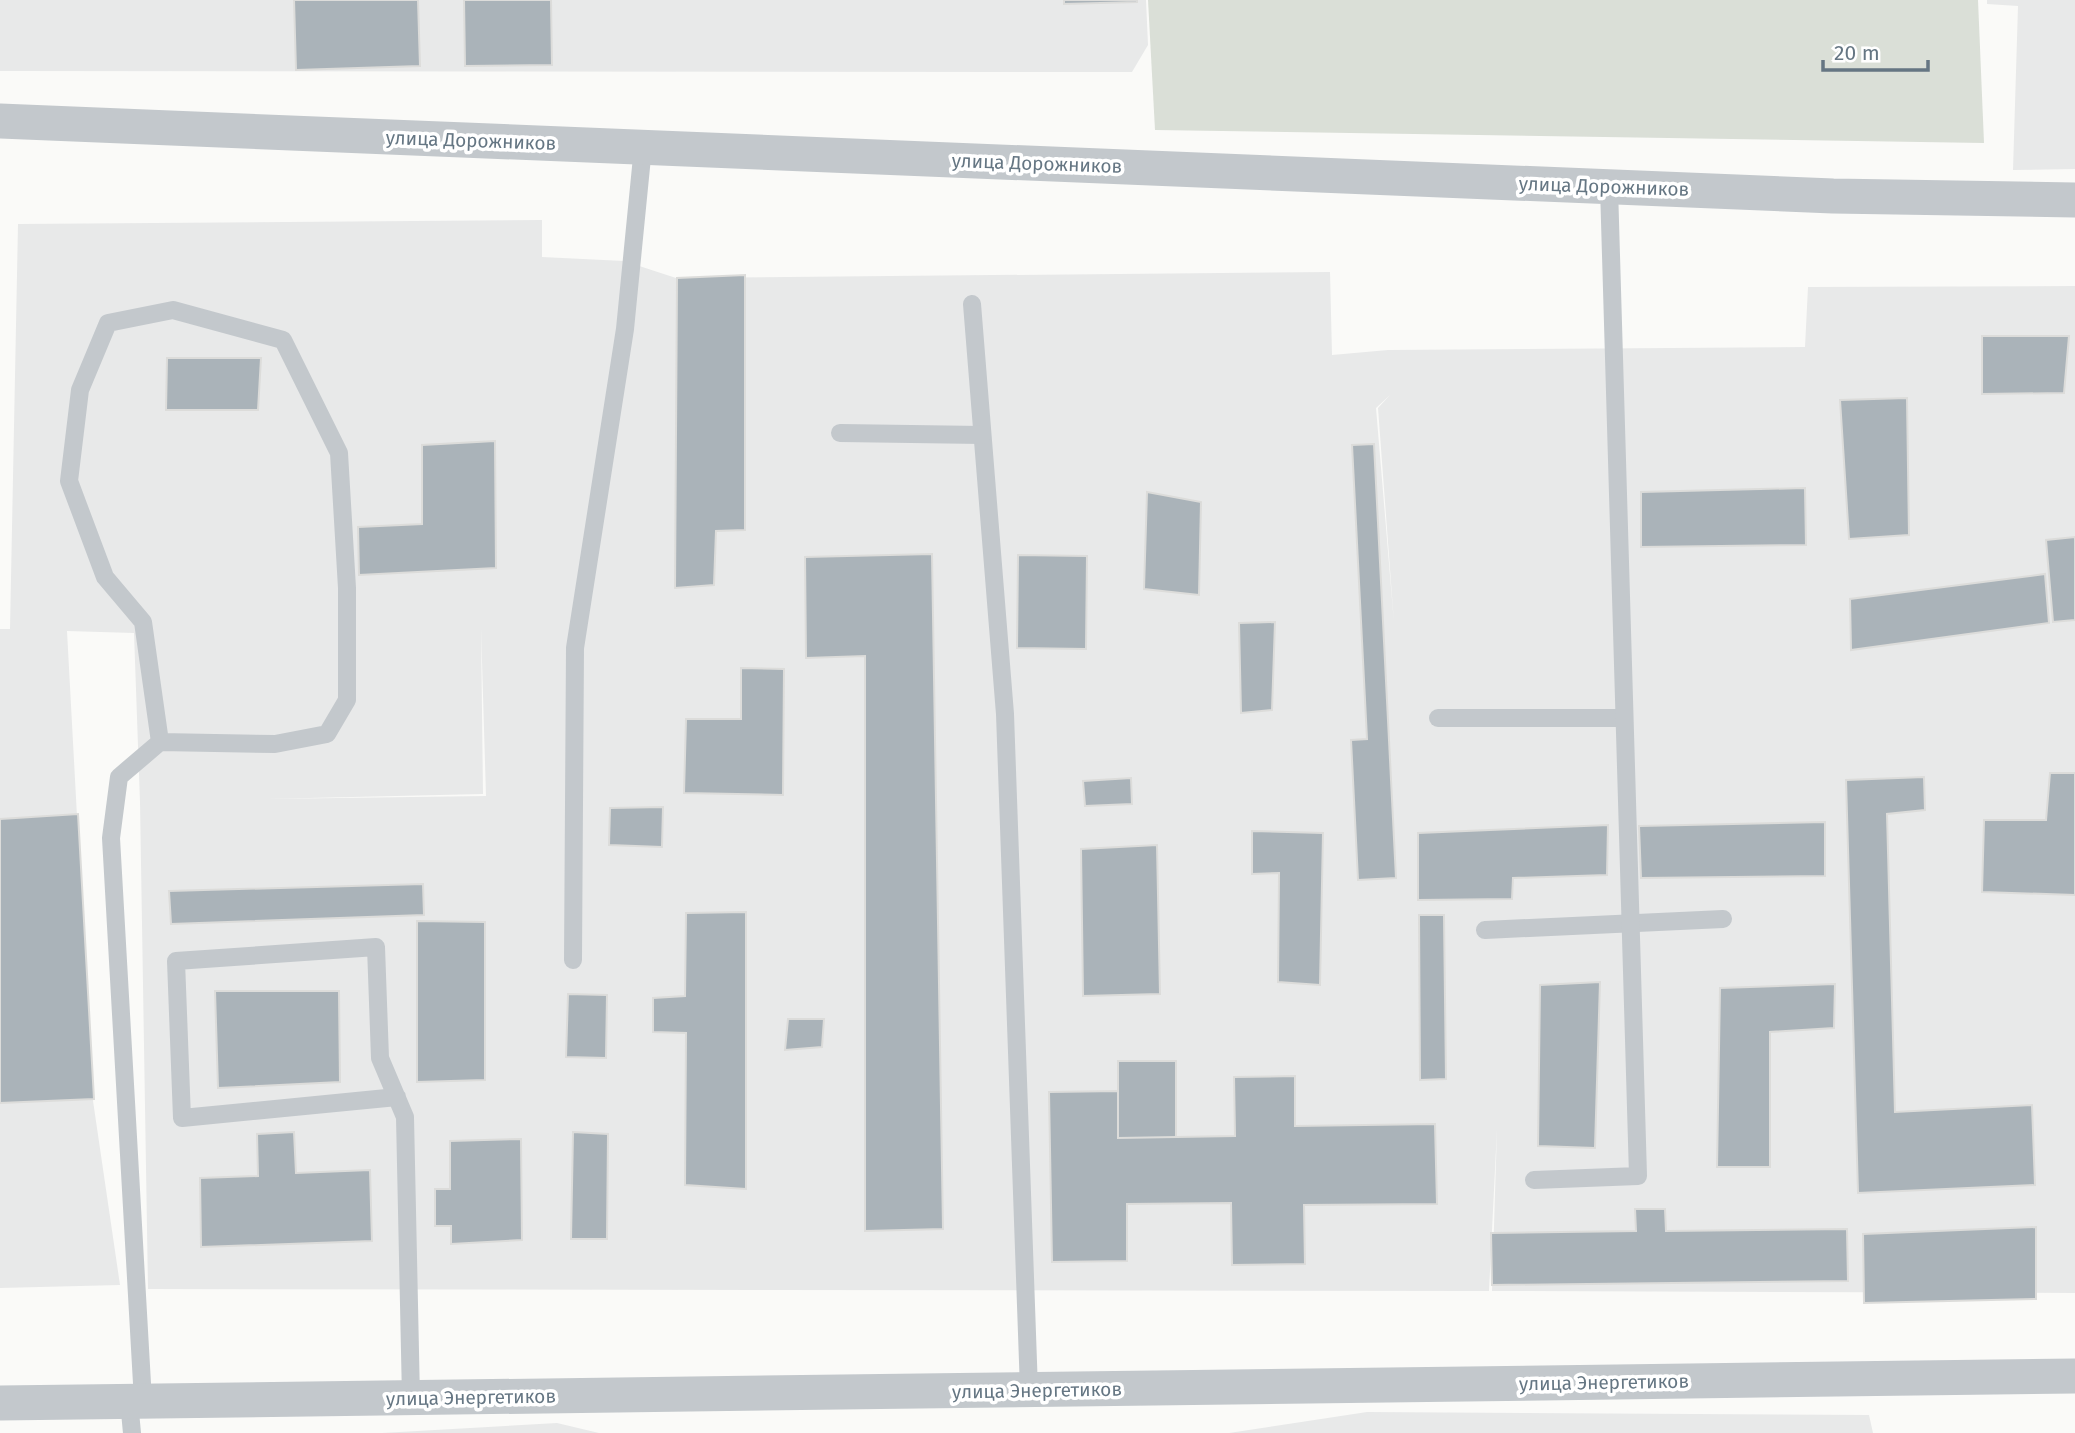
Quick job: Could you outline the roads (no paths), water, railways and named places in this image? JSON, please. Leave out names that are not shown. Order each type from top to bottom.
[{"type":"street","name":"улица Дорожников","points":[[0,121],[1833,196],[2075,200]]},
{"type":"street","name":"улица Энергетиков","points":[[0,1403],[135,1412],[411,1398],[2075,1376]]},
{"type":"lane","points":[[573,960],[575,648],[625,329],[643,148]]},
{"type":"lane","points":[[1534,1180],[1638,1176],[1609,187]]},
{"type":"lane","points":[[972,304],[1004,714],[1030,1390]]},
{"type":"lane","points":[[135,1412],[111,838],[119,777],[160,742],[275,744],[327,734],[347,700],[346,588],[339,453],[283,340],[173,310],[108,323],[80,390],[69,481],[105,577],[143,622],[160,742]]},
{"type":"lane","points":[[840,433],[982,435]]},
{"type":"lane","points":[[1438,718],[1624,718]]},
{"type":"lane","points":[[1485,930],[1723,919]]},
{"type":"lane","points":[[397,1097],[182,1118],[176,961],[376,947],[380,1058],[397,1097],[405,1117],[411,1398]]}]
